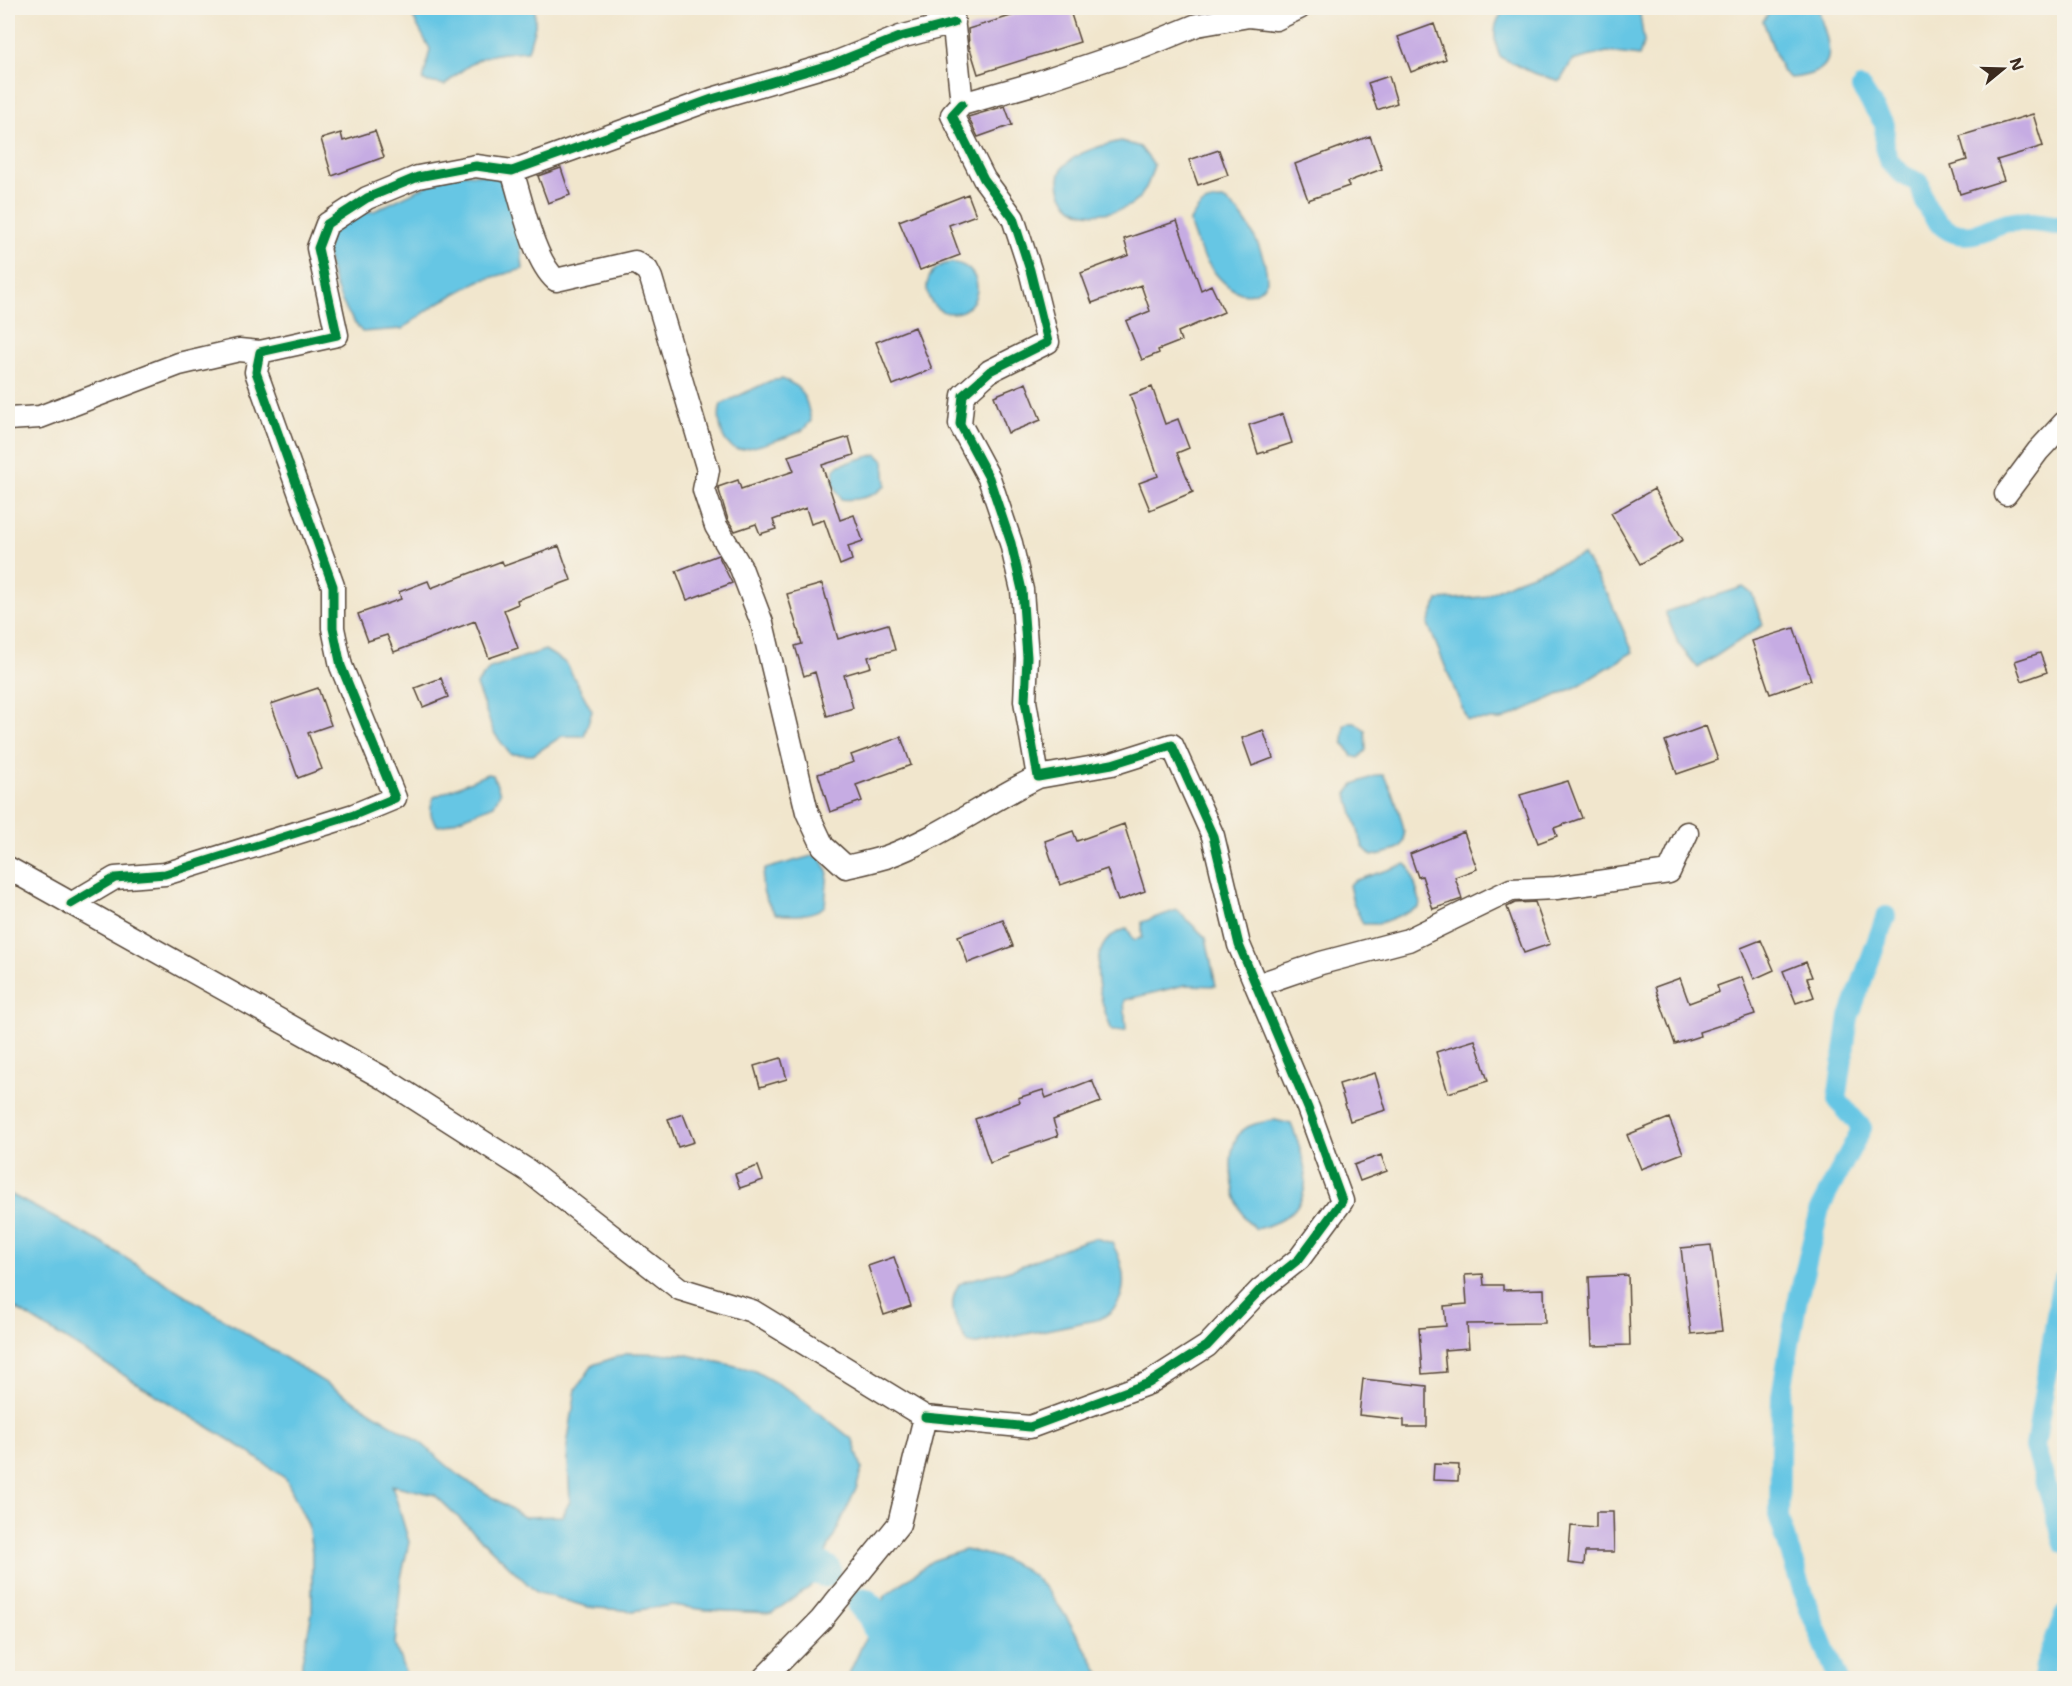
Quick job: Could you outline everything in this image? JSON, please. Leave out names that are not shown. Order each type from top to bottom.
[{"type":"street","points":[[1038,777],[1025,701],[1027,657],[1022,590],[1011,543],[989,478],[960,424],[963,395],[990,370],[1048,342],[1030,270],[1013,218],[984,179],[952,115],[962,104],[1068,73],[1197,25],[1249,16],[1276,19],[1299,8]]},
{"type":"street","points":[[8,420],[40,417],[179,364],[239,350],[260,352],[337,335],[318,248],[327,224],[367,198],[418,177],[476,166],[512,171],[712,99],[832,64],[953,15],[962,104]]},
{"type":"street","points":[[8,868],[383,1078],[527,1170],[680,1289],[752,1311],[925,1417],[1030,1427],[1149,1383],[1207,1346],[1260,1290],[1299,1259],[1342,1201],[1308,1108],[1239,945],[1213,836],[1172,745],[1112,764],[1038,777],[1001,795],[936,834],[886,856],[846,867],[823,846],[807,812],[762,623],[741,568],[716,526],[704,490],[708,470],[651,278],[647,270],[635,262],[556,280],[549,274],[537,247],[512,171]]},
{"type":"street","points":[[71,904],[115,878],[165,874],[354,815],[395,798],[341,666],[333,628],[333,586],[256,372],[260,352]]},
{"type":"street","points":[[2006,494],[2038,451],[2064,423]]},
{"type":"street","points":[[1257,985],[1321,963],[1408,940],[1511,890],[1556,888],[1669,872],[1687,833]]},
{"type":"street","points":[[764,1678],[821,1620],[899,1524],[925,1417]]},
{"type":"water","points":[[408,8],[535,8],[535,26],[528,51],[502,53],[482,58],[473,62],[445,85],[423,81],[430,49]]},
{"type":"water","points":[[1507,8],[1642,8],[1640,15],[1644,42],[1639,56],[1607,52],[1572,61],[1560,81],[1533,73],[1500,57],[1495,31],[1498,19]]},
{"type":"water","points":[[1777,8],[1818,8],[1828,46],[1825,64],[1819,70],[1790,78],[1782,71],[1763,21],[1769,12]]},
{"type":"water","points":[[1121,141],[1140,147],[1154,165],[1144,192],[1137,201],[1115,211],[1093,214],[1075,209],[1064,198],[1059,184],[1059,177],[1066,164],[1085,152]]},
{"type":"water","points":[[453,173],[499,176],[519,227],[523,269],[479,281],[435,305],[402,329],[362,332],[341,300],[329,265],[324,240],[355,214],[374,211]]},
{"type":"water","points":[[1223,200],[1240,214],[1259,247],[1267,281],[1258,291],[1247,294],[1235,290],[1224,282],[1204,258],[1192,231],[1190,221],[1199,207],[1207,202]]},
{"type":"water","points":[[947,263],[957,263],[970,270],[977,283],[977,293],[970,306],[957,313],[947,313],[938,309],[931,302],[927,293],[927,283],[931,274],[938,267]]},
{"type":"water","points":[[782,379],[800,390],[808,407],[811,421],[801,431],[769,443],[742,449],[731,446],[721,430],[719,416],[721,404],[770,381]]},
{"type":"water","points":[[877,454],[884,461],[886,485],[876,493],[865,497],[841,499],[833,483],[835,469],[839,465]]},
{"type":"water","points":[[1583,555],[1608,595],[1633,652],[1578,686],[1502,720],[1467,720],[1428,624],[1438,600],[1483,597],[1519,579]]},
{"type":"water","points":[[1743,587],[1752,594],[1763,625],[1698,668],[1679,645],[1665,612]]},
{"type":"water","points":[[545,650],[566,663],[592,711],[584,736],[562,736],[533,755],[510,754],[494,733],[476,685],[490,668]]},
{"type":"water","points":[[1349,722],[1355,722],[1365,730],[1366,750],[1359,758],[1352,756],[1343,742],[1344,726]]},
{"type":"water","points":[[487,774],[493,775],[500,793],[494,805],[438,826],[431,813],[434,797]]},
{"type":"water","points":[[1383,775],[1390,788],[1402,821],[1404,840],[1402,845],[1396,849],[1372,856],[1363,847],[1347,794],[1354,784]]},
{"type":"water","points":[[812,856],[820,857],[828,871],[825,906],[808,913],[776,914],[764,893],[762,882],[765,869]]},
{"type":"water","points":[[1406,864],[1410,868],[1420,901],[1419,908],[1378,924],[1363,924],[1353,902],[1349,885],[1354,881]]},
{"type":"water","points":[[1177,910],[1206,938],[1216,986],[1185,985],[1124,1000],[1126,1030],[1112,1031],[1098,983],[1097,970],[1103,946],[1114,934],[1127,928],[1134,940],[1142,938],[1142,922]]},
{"type":"water","points":[[1275,1120],[1291,1124],[1303,1158],[1305,1188],[1300,1202],[1291,1213],[1276,1222],[1256,1229],[1247,1221],[1239,1206],[1233,1184],[1231,1159],[1237,1138],[1243,1130],[1258,1123]]},
{"type":"water","points":[[8,1193],[100,1242],[420,1442],[459,1476],[524,1517],[562,1516],[570,1501],[567,1446],[576,1389],[593,1365],[628,1353],[683,1354],[753,1370],[794,1393],[853,1440],[862,1469],[856,1489],[810,1587],[772,1613],[706,1610],[672,1605],[632,1611],[588,1607],[536,1592],[435,1495],[392,1485],[409,1542],[401,1578],[395,1645],[407,1678],[302,1678],[302,1661],[312,1613],[312,1552],[308,1525],[286,1479],[244,1449],[8,1304]]},
{"type":"water","points":[[1095,1238],[1112,1243],[1121,1264],[1123,1285],[1121,1295],[1110,1312],[1100,1319],[977,1344],[968,1343],[959,1329],[954,1314],[953,1299],[959,1284],[1013,1269],[1074,1244]]},
{"type":"water","points":[[964,1550],[1000,1558],[1033,1576],[1052,1596],[1103,1678],[847,1678],[885,1596],[932,1561]]},
{"type":"building","points":[[1037,8],[1069,8],[1080,42],[978,74],[969,45],[968,29]]},
{"type":"building","points":[[1434,24],[1446,59],[1411,72],[1398,37]]},
{"type":"building","points":[[1389,76],[1397,103],[1377,110],[1368,83]]},
{"type":"building","points":[[1005,106],[1012,125],[978,137],[968,117]]},
{"type":"building","points":[[2033,114],[2043,146],[1997,160],[2004,180],[1960,194],[1951,165],[1967,160],[1960,136]]},
{"type":"building","points":[[375,131],[384,157],[332,176],[321,139],[341,133],[343,141]]},
{"type":"building","points":[[1370,136],[1382,169],[1347,182],[1349,186],[1308,200],[1295,164]]},
{"type":"building","points":[[1219,150],[1228,175],[1198,185],[1189,160]]},
{"type":"building","points":[[561,168],[570,195],[548,203],[538,176]]},
{"type":"building","points":[[968,194],[976,215],[949,225],[960,255],[920,270],[899,221]]},
{"type":"building","points":[[1177,221],[1201,290],[1211,285],[1224,312],[1178,332],[1181,341],[1158,350],[1159,353],[1142,360],[1126,321],[1150,311],[1141,285],[1092,303],[1081,273],[1129,255],[1124,239]]},
{"type":"building","points":[[915,327],[932,369],[893,385],[876,342]]},
{"type":"building","points":[[1026,383],[1041,420],[1008,433],[994,396]]},
{"type":"building","points":[[1152,387],[1165,424],[1178,419],[1189,448],[1177,453],[1193,492],[1150,510],[1139,483],[1158,476],[1130,395]]},
{"type":"building","points":[[1283,414],[1292,443],[1258,454],[1249,425]]},
{"type":"building","points":[[849,437],[854,455],[822,465],[840,520],[854,515],[863,541],[848,546],[852,560],[840,565],[824,520],[811,524],[806,508],[773,520],[776,529],[760,534],[756,524],[735,531],[728,520],[718,487],[738,480],[741,489],[794,471],[788,456]]},
{"type":"building","points":[[1654,489],[1683,540],[1640,564],[1611,513]]},
{"type":"building","points":[[559,546],[571,580],[517,600],[518,604],[504,610],[518,648],[489,658],[475,621],[394,652],[387,635],[368,641],[358,614],[401,599],[399,592],[428,581],[431,588],[502,561],[504,566]]},
{"type":"building","points":[[718,555],[732,583],[687,600],[676,571]]},
{"type":"building","points":[[822,584],[838,639],[888,624],[895,650],[868,657],[871,667],[844,675],[853,708],[827,716],[815,672],[804,676],[795,646],[802,644],[787,594]]},
{"type":"building","points":[[1794,628],[1811,680],[1770,694],[1752,641]]},
{"type":"building","points":[[2040,653],[2047,672],[2022,681],[2015,661]]},
{"type":"building","points":[[441,678],[448,697],[423,707],[415,688]]},
{"type":"building","points":[[318,688],[331,725],[308,733],[322,769],[298,778],[271,704]]},
{"type":"building","points":[[1706,726],[1718,760],[1677,774],[1665,741]]},
{"type":"building","points":[[1263,730],[1273,758],[1252,766],[1242,738]]},
{"type":"building","points":[[901,737],[911,765],[856,785],[862,801],[830,812],[818,774],[854,762],[851,755]]},
{"type":"building","points":[[1568,781],[1582,818],[1554,828],[1557,836],[1538,843],[1520,795]]},
{"type":"building","points":[[1124,824],[1145,891],[1118,901],[1107,869],[1060,885],[1045,841],[1073,831],[1077,841]]},
{"type":"building","points":[[1464,832],[1477,869],[1455,877],[1462,899],[1433,909],[1422,876],[1418,877],[1410,854]]},
{"type":"building","points":[[1535,902],[1550,944],[1524,953],[1507,907],[1515,903]]},
{"type":"building","points":[[1003,920],[1013,946],[968,963],[958,936]]},
{"type":"building","points":[[1761,940],[1774,970],[1754,979],[1741,948]]},
{"type":"building","points":[[1806,962],[1812,977],[1807,978],[1814,997],[1796,1003],[1783,971]]},
{"type":"building","points":[[1742,977],[1755,1014],[1699,1032],[1700,1036],[1675,1044],[1655,987],[1680,978],[1689,1003],[1719,992],[1717,986]]},
{"type":"building","points":[[1475,1040],[1488,1081],[1448,1093],[1436,1052]]},
{"type":"building","points":[[781,1058],[787,1079],[760,1087],[754,1066]]},
{"type":"building","points":[[1375,1073],[1386,1110],[1350,1121],[1339,1084]]},
{"type":"building","points":[[1092,1080],[1101,1102],[1053,1120],[1058,1136],[1008,1153],[1009,1156],[990,1163],[975,1119],[1020,1102],[1018,1098],[1043,1090],[1046,1098]]},
{"type":"building","points":[[683,1114],[694,1142],[678,1147],[668,1119]]},
{"type":"building","points":[[1669,1118],[1683,1153],[1641,1169],[1627,1135]]},
{"type":"building","points":[[1381,1155],[1387,1171],[1360,1181],[1354,1165]]},
{"type":"building","points":[[758,1166],[763,1180],[740,1188],[735,1174]]},
{"type":"building","points":[[1711,1245],[1722,1331],[1691,1334],[1681,1248]]},
{"type":"building","points":[[894,1257],[911,1306],[884,1315],[868,1266]]},
{"type":"building","points":[[1483,1274],[1484,1285],[1503,1285],[1503,1290],[1544,1289],[1545,1323],[1467,1324],[1469,1348],[1444,1350],[1446,1372],[1422,1374],[1419,1328],[1446,1326],[1444,1306],[1467,1304],[1465,1275]]},
{"type":"building","points":[[1628,1275],[1630,1345],[1592,1346],[1589,1277]]},
{"type":"building","points":[[1363,1379],[1427,1386],[1427,1427],[1404,1427],[1404,1420],[1359,1415]]},
{"type":"building","points":[[1434,1464],[1459,1465],[1458,1481],[1433,1480]]},
{"type":"building","points":[[1596,1512],[1613,1512],[1614,1552],[1585,1552],[1584,1565],[1568,1563],[1571,1526],[1596,1528]]},
{"type":"waterway","points":[[1861,88],[1885,125],[1884,146],[1889,161],[1903,175],[1920,183],[1931,214],[1946,229],[1966,235],[2016,221],[2064,227]]},
{"type":"waterway","points":[[1838,1678],[1808,1607],[1779,1519],[1781,1396],[1797,1303],[1820,1208],[1862,1128],[1837,1100],[1849,1017],[1886,916]]},
{"type":"waterway","points":[[2064,1278],[2061,1284],[2035,1447],[2064,1543]]},
{"type":"waterway","points":[[774,1571],[820,1568],[825,1571]]},
{"type":"waterway","points":[[864,1604],[874,1615],[898,1678]]},
{"type":"waterway","points":[[2043,1678],[2045,1666],[2064,1615]]},
{"type":"cycle path","points":[[71,904],[115,878],[165,874],[354,815],[395,798],[341,666],[333,628],[333,586],[256,372],[260,352],[337,335],[318,248],[327,224],[367,198],[418,177],[476,166],[512,171],[712,99],[832,64],[900,37],[954,23]]},
{"type":"cycle path","points":[[925,1417],[1030,1427],[1149,1383],[1207,1346],[1260,1290],[1299,1259],[1342,1201],[1308,1108],[1239,945],[1213,836],[1172,745],[1112,764],[1038,777],[1025,701],[1027,657],[1022,590],[1011,543],[989,478],[960,424],[963,395],[990,371],[1048,342],[1030,270],[1013,218],[984,179],[952,115],[962,104]]}]
